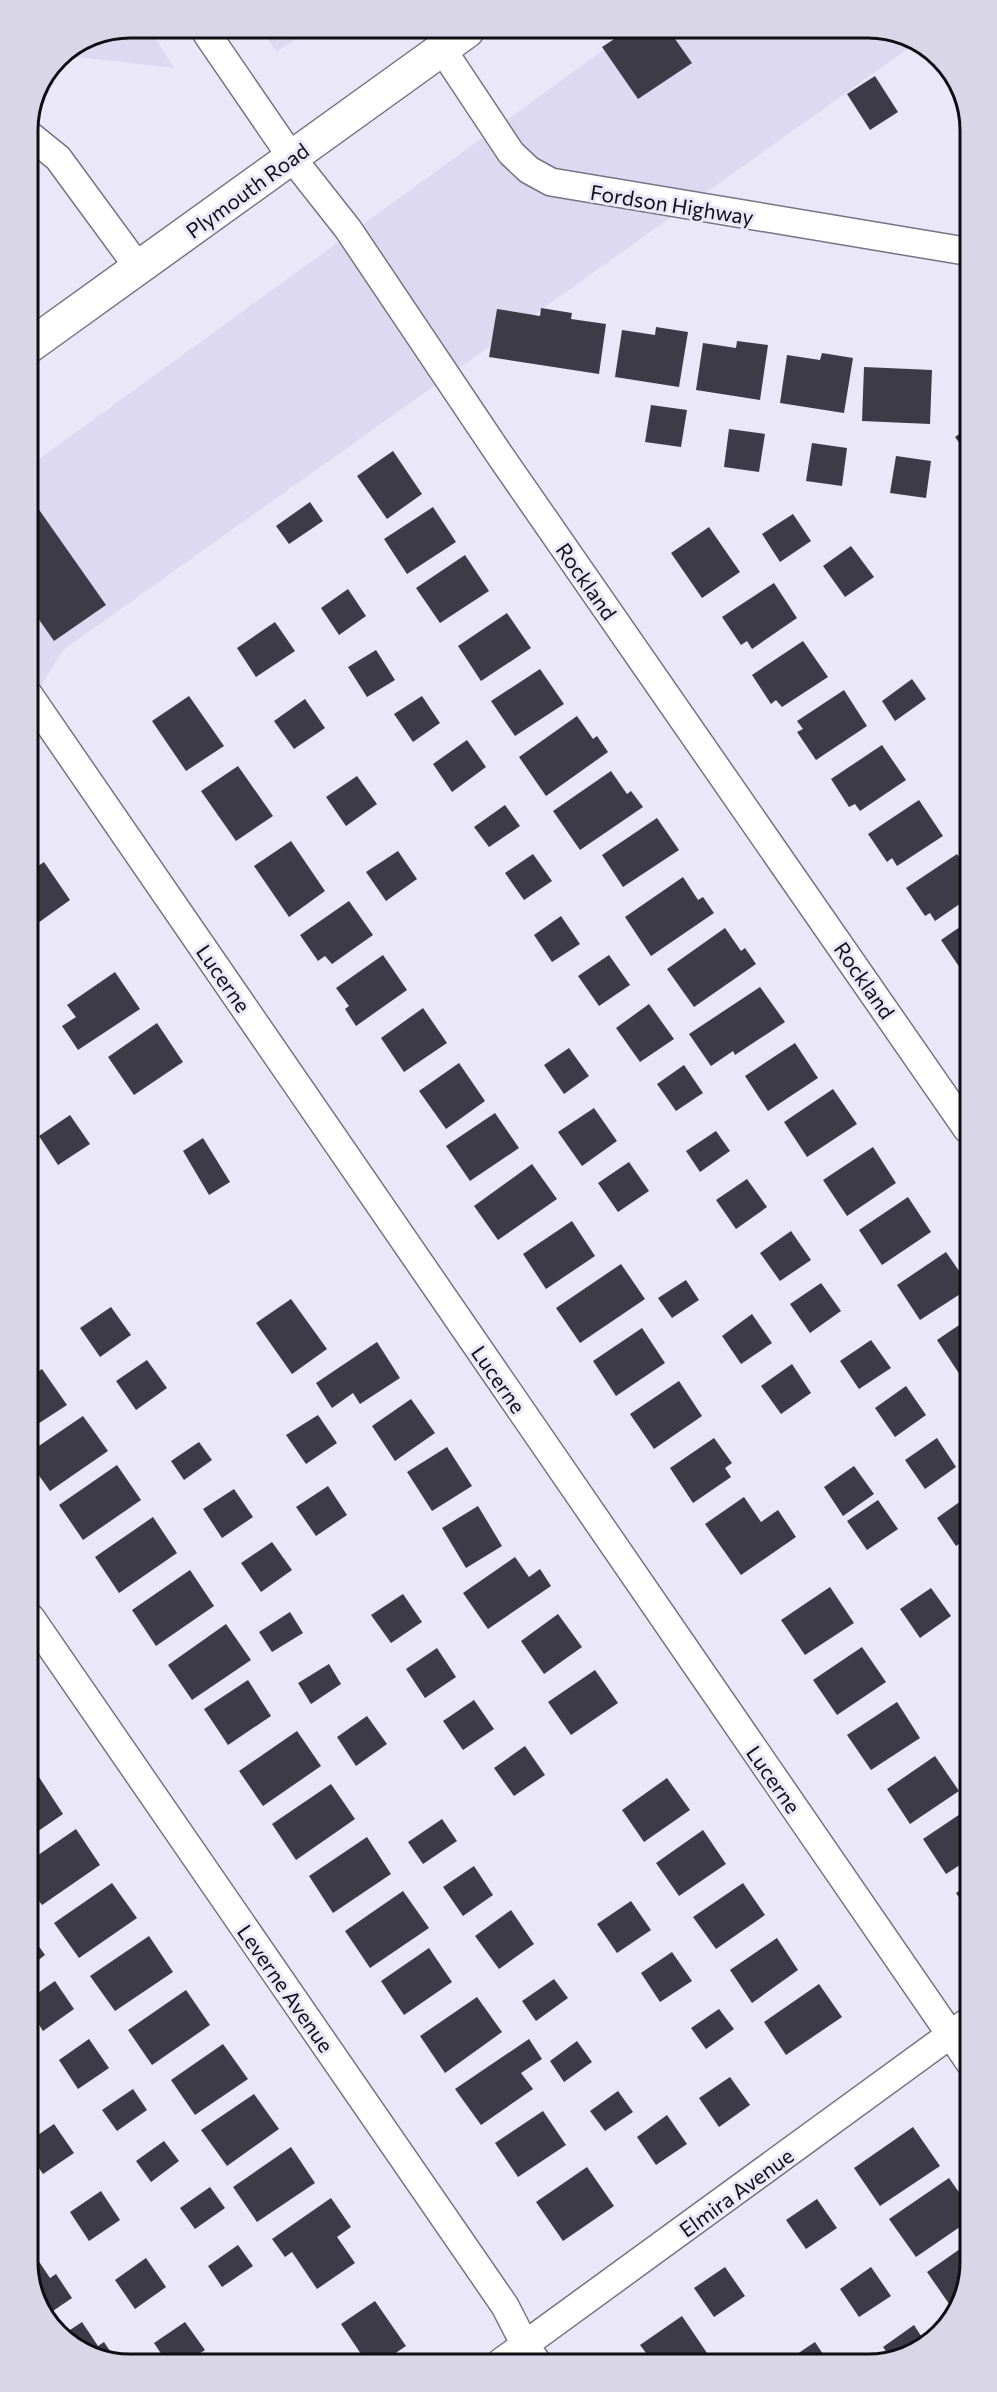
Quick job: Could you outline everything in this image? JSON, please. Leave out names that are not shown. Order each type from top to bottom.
[{"type":"main road","name":"Plymouth Road","points":[[38,340],[454,40]]},
{"type":"street","name":"Rockland","points":[[210,38],[292,158],[348,229],[499,454],[960,1118]]},
{"type":"street","name":"Fordson Highway","points":[[454,40],[511,153],[529,170],[551,182],[960,250]]},
{"type":"street","points":[[38,142],[58,158],[138,267]]},
{"type":"street","name":"Lucerne","points":[[38,709],[960,2028]]},
{"type":"street","name":"Leverne Avenue","points":[[38,1628],[505,2306],[531,2354]]},
{"type":"street","name":"Elmira Avenue","points":[[531,2354],[960,2028]]},
{"type":"shaded area","points":[[155,38],[174,68],[74,57],[94,45],[112,39]]},
{"type":"shaded area","points":[[267,38],[297,38],[277,52]]},
{"type":"shaded area","points":[[620,38],[873,38],[897,42],[909,48],[63,650],[38,690],[38,460]]},
{"type":"building","points":[[616,38],[674,38],[692,63],[638,99],[602,47]]},
{"type":"building","points":[[875,76],[898,112],[870,130],[847,94]]},
{"type":"building","points":[[541,308],[572,313],[571,319],[606,324],[599,374],[489,357],[497,309],[540,316]]},
{"type":"building","points":[[656,327],[688,332],[679,387],[615,377],[622,330],[655,335]]},
{"type":"building","points":[[737,341],[768,345],[760,400],[696,390],[703,343],[736,348]]},
{"type":"building","points":[[822,353],[853,358],[844,413],[780,403],[787,355],[820,360]]},
{"type":"building","points":[[864,367],[932,370],[930,424],[862,421]]},
{"type":"building","points":[[651,405],[687,410],[681,447],[645,442]]},
{"type":"building","points":[[729,429],[765,434],[759,472],[724,467]]},
{"type":"building","points":[[960,434],[960,444],[955,437]]},
{"type":"building","points":[[812,443],[847,448],[842,486],[806,481]]},
{"type":"building","points":[[393,451],[422,494],[387,519],[357,476]]},
{"type":"building","points":[[896,456],[931,461],[926,498],[890,493]]},
{"type":"building","points":[[310,502],[323,521],[289,544],[276,526]]},
{"type":"building","points":[[433,507],[456,542],[407,574],[384,539]]},
{"type":"building","points":[[38,508],[106,605],[54,641],[38,618]]},
{"type":"building","points":[[793,514],[811,541],[780,562],[762,534]]},
{"type":"building","points":[[709,527],[740,572],[702,598],[671,553]]},
{"type":"building","points":[[851,546],[874,577],[845,597],[823,566]]},
{"type":"building","points":[[465,555],[489,591],[440,623],[416,588]]},
{"type":"building","points":[[774,583],[797,618],[752,649],[747,641],[741,645],[722,617]]},
{"type":"building","points":[[348,589],[366,616],[339,635],[321,608]]},
{"type":"building","points":[[507,613],[531,648],[481,681],[458,646]]},
{"type":"building","points":[[275,622],[295,651],[256,677],[237,648]]},
{"type":"building","points":[[803,641],[828,677],[782,707],[776,700],[771,704],[752,675]]},
{"type":"building","points":[[376,650],[395,680],[367,697],[348,667]]},
{"type":"building","points":[[540,669],[564,704],[515,736],[491,701]]},
{"type":"building","points":[[912,679],[926,699],[895,721],[882,701]]},
{"type":"building","points":[[844,690],[867,726],[816,760],[797,732],[803,729],[797,721]]},
{"type":"building","points":[[189,696],[224,746],[186,771],[152,721]]},
{"type":"building","points":[[422,696],[440,723],[413,742],[394,714]]},
{"type":"building","points":[[305,699],[325,728],[294,749],[274,721]]},
{"type":"building","points":[[577,716],[593,739],[597,736],[608,752],[546,796],[519,757]]},
{"type":"building","points":[[467,740],[486,767],[452,792],[433,764]]},
{"type":"building","points":[[882,745],[906,780],[860,811],[855,804],[849,807],[831,779]]},
{"type":"building","points":[[238,766],[273,816],[236,841],[201,791]]},
{"type":"building","points":[[611,771],[627,794],[631,791],[643,807],[580,850],[553,811]]},
{"type":"building","points":[[357,776],[377,804],[346,826],[326,797]]},
{"type":"building","points":[[919,800],[943,836],[897,866],[892,858],[887,862],[868,834]]},
{"type":"building","points":[[505,805],[520,826],[489,847],[474,827]]},
{"type":"building","points":[[657,818],[679,850],[623,887],[602,855]]},
{"type":"building","points":[[291,841],[325,891],[289,917],[254,866]]},
{"type":"building","points":[[398,851],[417,879],[386,901],[366,872]]},
{"type":"building","points":[[533,854],[552,881],[524,900],[505,873]]},
{"type":"building","points":[[957,854],[960,858],[960,904],[935,921],[930,913],[925,916],[906,888]]},
{"type":"building","points":[[44,862],[70,900],[38,923],[38,866]]},
{"type":"building","points":[[683,877],[698,900],[703,897],[714,913],[651,956],[625,917]]},
{"type":"building","points":[[349,901],[373,935],[332,964],[325,956],[318,961],[300,935]]},
{"type":"building","points":[[561,916],[580,944],[552,962],[534,935]]},
{"type":"building","points":[[960,927],[960,968],[941,940]]},
{"type":"building","points":[[725,928],[741,951],[745,948],[756,964],[694,1007],[667,969]]},
{"type":"building","points":[[383,955],[407,990],[356,1026],[345,1009],[349,1006],[336,988]]},
{"type":"building","points":[[609,955],[630,985],[599,1006],[578,976]]},
{"type":"building","points":[[115,972],[140,1009],[78,1050],[62,1026],[76,1017],[67,1005]]},
{"type":"building","points":[[760,987],[785,1022],[735,1055],[733,1051],[711,1066],[689,1034]]},
{"type":"building","points":[[649,1004],[674,1039],[640,1062],[616,1028]]},
{"type":"building","points":[[423,1008],[447,1043],[404,1072],[381,1038]]},
{"type":"building","points":[[157,1023],[183,1062],[134,1095],[108,1057]]},
{"type":"building","points":[[795,1043],[818,1078],[768,1111],[745,1076]]},
{"type":"building","points":[[569,1048],[589,1076],[564,1094],[544,1065]]},
{"type":"building","points":[[459,1063],[485,1101],[446,1129],[419,1091]]},
{"type":"building","points":[[684,1065],[703,1093],[676,1111],[657,1084]]},
{"type":"building","points":[[833,1089],[857,1124],[807,1157],[784,1122]]},
{"type":"building","points":[[594,1108],[617,1141],[582,1166],[558,1132]]},
{"type":"building","points":[[495,1113],[519,1148],[470,1181],[446,1146]]},
{"type":"building","points":[[70,1115],[90,1144],[58,1165],[39,1136]]},
{"type":"building","points":[[716,1131],[730,1151],[700,1172],[686,1151]]},
{"type":"building","points":[[203,1138],[230,1182],[209,1195],[183,1151]]},
{"type":"building","points":[[873,1147],[896,1183],[847,1216],[823,1180]]},
{"type":"building","points":[[629,1162],[649,1191],[618,1212],[598,1183]]},
{"type":"building","points":[[532,1164],[557,1199],[498,1240],[474,1206]]},
{"type":"building","points":[[747,1179],[767,1207],[736,1229],[716,1200]]},
{"type":"building","points":[[908,1197],[931,1232],[882,1265],[859,1230]]},
{"type":"building","points":[[572,1221],[595,1256],[546,1289],[523,1254]]},
{"type":"building","points":[[791,1231],[811,1260],[780,1281],[760,1253]]},
{"type":"building","points":[[946,1252],[960,1272],[960,1294],[920,1320],[897,1285]]},
{"type":"building","points":[[621,1264],[645,1299],[580,1343],[556,1308]]},
{"type":"building","points":[[686,1280],[699,1300],[672,1318],[658,1298]]},
{"type":"building","points":[[821,1283],[841,1311],[810,1333],[790,1304]]},
{"type":"building","points":[[291,1299],[327,1349],[292,1374],[256,1323]]},
{"type":"building","points":[[111,1307],[131,1335],[100,1357],[80,1328]]},
{"type":"building","points":[[752,1314],[772,1343],[741,1364],[722,1336]]},
{"type":"building","points":[[960,1324],[960,1375],[937,1340]]},
{"type":"building","points":[[642,1328],[665,1363],[616,1396],[593,1361]]},
{"type":"building","points":[[871,1340],[891,1368],[859,1389],[840,1361]]},
{"type":"building","points":[[377,1342],[400,1378],[360,1404],[353,1393],[332,1408],[316,1383]]},
{"type":"building","points":[[147,1360],[167,1388],[136,1410],[116,1381]]},
{"type":"building","points":[[792,1364],[811,1393],[781,1414],[761,1386]]},
{"type":"building","points":[[42,1369],[67,1405],[38,1424],[38,1372]]},
{"type":"building","points":[[679,1381],[702,1416],[654,1449],[630,1414]]},
{"type":"building","points":[[906,1386],[926,1415],[895,1437],[875,1408]]},
{"type":"building","points":[[411,1399],[435,1433],[395,1461],[372,1426]]},
{"type":"building","points":[[318,1415],[337,1443],[306,1464],[286,1435]]},
{"type":"building","points":[[83,1416],[108,1451],[50,1491],[38,1474],[38,1447]]},
{"type":"building","points":[[714,1438],[732,1463],[725,1468],[731,1477],[693,1503],[670,1468]]},
{"type":"building","points":[[937,1438],[956,1467],[925,1489],[905,1460]]},
{"type":"building","points":[[199,1442],[212,1460],[184,1480],[171,1461]]},
{"type":"building","points":[[447,1447],[472,1486],[432,1511],[407,1472]]},
{"type":"building","points":[[117,1465],[141,1500],[83,1540],[59,1505]]},
{"type":"building","points":[[854,1466],[874,1494],[843,1516],[824,1487]]},
{"type":"building","points":[[328,1486],[347,1515],[316,1536],[296,1507]]},
{"type":"building","points":[[234,1489],[253,1517],[222,1538],[203,1509]]},
{"type":"building","points":[[744,1497],[761,1522],[778,1510],[796,1537],[741,1575],[705,1524]]},
{"type":"building","points":[[878,1500],[898,1529],[867,1550],[847,1521]]},
{"type":"building","points":[[960,1502],[960,1543],[956,1546],[937,1518]]},
{"type":"building","points":[[478,1506],[502,1546],[466,1568],[442,1528]]},
{"type":"building","points":[[153,1517],[177,1553],[119,1593],[95,1557]]},
{"type":"building","points":[[272,1542],[292,1570],[261,1592],[241,1563]]},
{"type":"building","points":[[515,1557],[529,1577],[540,1569],[551,1586],[488,1629],[463,1593]]},
{"type":"building","points":[[190,1570],[214,1606],[156,1646],[132,1610]]},
{"type":"building","points":[[830,1587],[854,1623],[805,1655],[781,1620]]},
{"type":"building","points":[[931,1588],[951,1616],[920,1638],[900,1609]]},
{"type":"building","points":[[403,1594],[422,1622],[391,1643],[371,1615]]},
{"type":"building","points":[[290,1612],[303,1633],[272,1652],[259,1632]]},
{"type":"building","points":[[558,1614],[582,1647],[544,1674],[521,1641]]},
{"type":"building","points":[[226,1624],[251,1660],[192,1700],[168,1665]]},
{"type":"building","points":[[862,1647],[886,1682],[837,1715],[813,1680]]},
{"type":"building","points":[[437,1648],[456,1677],[425,1698],[406,1669]]},
{"type":"building","points":[[329,1664],[341,1684],[311,1704],[298,1683]]},
{"type":"building","points":[[595,1670],[618,1703],[571,1735],[548,1702]]},
{"type":"building","points":[[248,1680],[271,1716],[228,1745],[204,1709]]},
{"type":"building","points":[[474,1700],[494,1729],[463,1750],[443,1721]]},
{"type":"building","points":[[897,1702],[920,1738],[871,1770],[847,1735]]},
{"type":"building","points":[[367,1716],[387,1744],[356,1766],[337,1737]]},
{"type":"building","points":[[297,1731],[321,1766],[263,1806],[239,1771]]},
{"type":"building","points":[[525,1746],[545,1775],[514,1796],[494,1768]]},
{"type":"building","points":[[935,1756],[959,1791],[910,1824],[887,1789]]},
{"type":"building","points":[[38,1778],[63,1814],[38,1831]]},
{"type":"building","points":[[667,1778],[690,1810],[644,1842],[622,1810]]},
{"type":"building","points":[[331,1784],[355,1819],[296,1860],[272,1824]]},
{"type":"building","points":[[960,1814],[960,1865],[946,1874],[923,1839]]},
{"type":"building","points":[[442,1819],[457,1841],[423,1864],[408,1842]]},
{"type":"building","points":[[76,1829],[100,1865],[42,1905],[38,1900],[38,1855]]},
{"type":"building","points":[[703,1830],[726,1864],[679,1896],[656,1863]]},
{"type":"building","points":[[367,1837],[391,1874],[333,1913],[309,1876]]},
{"type":"building","points":[[474,1866],[493,1895],[463,1916],[443,1887]]},
{"type":"building","points":[[112,1883],[137,1918],[79,1958],[54,1923]]},
{"type":"building","points":[[743,1883],[765,1915],[716,1949],[693,1917]]},
{"type":"building","points":[[403,1891],[429,1928],[370,1968],[345,1931]]},
{"type":"building","points":[[631,1901],[651,1930],[617,1953],[597,1924]]},
{"type":"building","points":[[511,1910],[534,1944],[499,1969],[475,1936]]},
{"type":"building","points":[[149,1936],[173,1972],[115,2011],[90,1976]]},
{"type":"building","points":[[777,1938],[798,1970],[752,2003],[730,1970]]},
{"type":"building","points":[[38,1945],[45,1955],[38,1960]]},
{"type":"building","points":[[429,1948],[452,1982],[404,2015],[381,1981]]},
{"type":"building","points":[[672,1952],[692,1981],[660,2002],[641,1973]]},
{"type":"building","points":[[554,1979],[568,1998],[536,2021],[522,2001]]},
{"type":"building","points":[[55,1981],[74,2009],[43,2031],[38,2023],[38,1993]]},
{"type":"building","points":[[819,1984],[842,2017],[786,2055],[764,2022]]},
{"type":"building","points":[[186,1990],[210,2025],[152,2065],[128,2030]]},
{"type":"building","points":[[477,1997],[502,2032],[445,2073],[420,2036]]},
{"type":"building","points":[[719,2009],[734,2029],[706,2049],[691,2028]]},
{"type":"building","points":[[89,2039],[109,2068],[78,2089],[59,2060]]},
{"type":"building","points":[[529,2039],[542,2059],[521,2073],[533,2089],[481,2125],[455,2089]]},
{"type":"building","points":[[577,2041],[592,2062],[564,2082],[550,2061]]},
{"type":"building","points":[[223,2044],[248,2079],[195,2115],[171,2080]]},
{"type":"building","points":[[730,2077],[750,2105],[719,2127],[699,2098]]},
{"type":"building","points":[[133,2089],[147,2110],[117,2131],[102,2110]]},
{"type":"building","points":[[618,2091],[633,2112],[605,2131],[590,2111]]},
{"type":"building","points":[[254,2094],[279,2129],[227,2166],[201,2130]]},
{"type":"building","points":[[543,2111],[566,2145],[518,2177],[495,2143]]},
{"type":"building","points":[[667,2115],[687,2144],[656,2165],[637,2137]]},
{"type":"building","points":[[54,2124],[74,2153],[43,2174],[38,2167],[38,2135]]},
{"type":"building","points":[[913,2127],[940,2166],[880,2206],[854,2168]]},
{"type":"building","points":[[164,2141],[179,2161],[151,2182],[136,2161]]},
{"type":"building","points":[[291,2147],[315,2183],[257,2222],[233,2187]]},
{"type":"building","points":[[587,2167],[614,2206],[563,2241],[536,2202]]},
{"type":"building","points":[[949,2178],[960,2194],[960,2227],[916,2257],[889,2219]]},
{"type":"building","points":[[210,2187],[225,2208],[195,2229],[180,2208]]},
{"type":"building","points":[[101,2191],[120,2220],[89,2241],[70,2212]]},
{"type":"building","points":[[331,2198],[351,2227],[337,2237],[355,2263],[317,2289],[292,2252],[285,2257],[272,2239]]},
{"type":"building","points":[[817,2199],[837,2228],[806,2249],[786,2220]]},
{"type":"building","points":[[238,2245],[253,2266],[222,2287],[208,2266]]},
{"type":"building","points":[[960,2249],[959,2274],[949,2304],[927,2272]]},
{"type":"building","points":[[146,2258],[166,2287],[135,2309],[115,2280]]},
{"type":"building","points":[[38,2260],[50,2278],[56,2274],[72,2298],[53,2311],[42,2292]]},
{"type":"building","points":[[725,2267],[745,2296],[714,2317],[694,2288]]},
{"type":"building","points":[[871,2267],[891,2296],[859,2317],[840,2289]]},
{"type":"building","points":[[375,2301],[406,2346],[394,2354],[361,2354],[341,2324]]},
{"type":"building","points":[[682,2316],[707,2353],[647,2354],[640,2345]]},
{"type":"building","points":[[82,2322],[98,2346],[104,2342],[111,2353],[84,2342],[69,2331]]},
{"type":"building","points":[[185,2322],[205,2350],[199,2354],[161,2354],[154,2343]]},
{"type":"building","points":[[914,2325],[921,2336],[897,2350],[887,2353],[883,2347]]},
{"type":"building","points":[[815,2342],[823,2354],[797,2354]]}]
